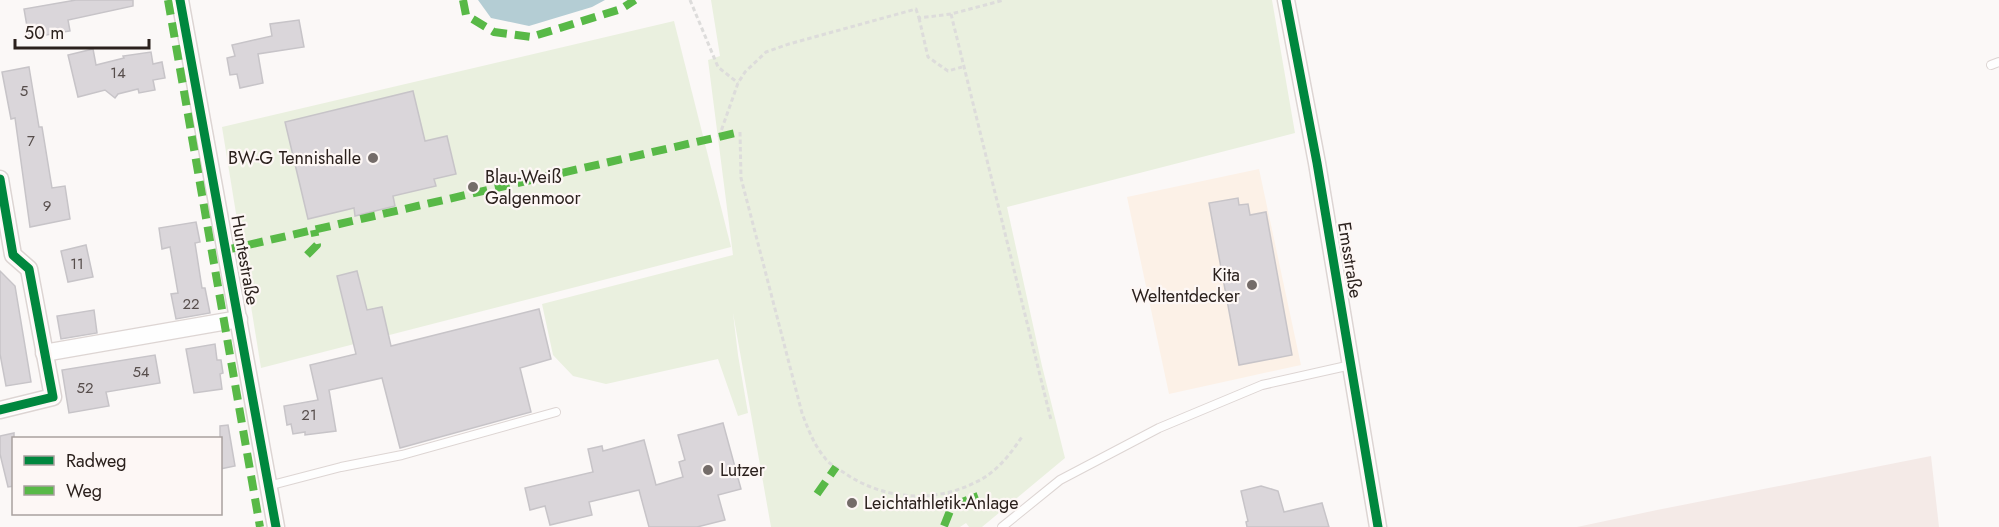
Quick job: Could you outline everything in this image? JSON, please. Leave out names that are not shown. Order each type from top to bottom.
[{"type":"street","name":"Huntestraße","points":[[180,0],[276,527]]},
{"type":"street","name":"Emsstraße","points":[[1286,0],[1317,163],[1378,527]]},
{"type":"street","points":[[0,179],[6,258],[29,269],[53,397],[0,410]]},
{"type":"street","name":"Huntestraße","points":[[44,353],[239,319]]},
{"type":"lane","points":[[1002,527],[1060,480],[1159,428],[1262,385],[1351,365]]},
{"type":"lane","points":[[268,486],[341,467],[402,455],[556,412]]},
{"type":"path","points":[[690,0],[718,67],[738,83]]},
{"type":"path","points":[[919,18],[951,14],[1004,0]]},
{"type":"path","points":[[719,137],[738,83],[766,52],[781,46],[916,9],[928,57],[948,71],[963,67]]},
{"type":"path","points":[[951,14],[1051,420]]},
{"type":"path","points":[[740,132],[741,178],[802,413],[813,439],[826,460],[849,477],[886,493],[933,496],[975,483],[996,468],[1012,452],[1023,435]]},
{"type":"path","points":[[949,492],[952,506]]},
{"type":"shaded area","points":[[1259,169],[1301,365],[1169,394],[1127,197]]},
{"type":"shaded area","points":[[1931,456],[1939,527],[1577,527],[1657,510]]},
{"type":"green space","points":[[711,0],[1272,0],[1295,133],[1007,207],[1065,458],[982,527],[969,527],[966,523],[960,527],[771,527],[733,313],[748,413],[738,416],[718,359],[606,384],[573,376],[553,355],[542,304],[733,255],[708,60],[720,56]]},
{"type":"green space","name":"Blau-Weiß Galgenmoor","points":[[674,21],[731,247],[261,368],[222,127]]},
{"type":"water","points":[[478,0],[605,0],[592,7],[529,26],[491,18]]},
{"type":"building","points":[[76,0],[133,0],[133,6],[68,20],[70,31],[29,38],[24,9]]},
{"type":"building","points":[[299,20],[304,47],[258,54],[263,83],[240,88],[237,74],[230,75],[227,58],[235,56],[232,45],[272,36],[270,24]]},
{"type":"building","points":[[93,49],[96,65],[124,58],[123,56],[151,52],[153,64],[162,62],[165,78],[153,80],[155,90],[139,93],[138,89],[118,94],[115,98],[105,90],[78,97],[68,55]]},
{"type":"building","points":[[29,67],[52,188],[65,186],[70,219],[30,227],[15,118],[11,119],[2,72]]},
{"type":"building","name":"BW-G Tennishalle","points":[[413,91],[425,141],[447,136],[456,174],[434,179],[436,186],[393,196],[395,206],[355,216],[354,208],[308,219],[285,122]]},
{"type":"building","name":"Kita Weltentdecker","points":[[1238,198],[1239,205],[1248,204],[1250,215],[1266,212],[1292,355],[1239,365],[1209,203]]},
{"type":"building","points":[[196,222],[200,242],[195,243],[202,288],[205,288],[210,313],[176,319],[171,294],[178,293],[170,247],[162,249],[159,228]]},
{"type":"building","points":[[86,245],[93,277],[68,282],[61,251]]},
{"type":"building","points":[[0,271],[15,286],[31,382],[6,386],[0,354]]},
{"type":"building","points":[[357,271],[367,310],[382,307],[391,346],[539,309],[551,359],[520,368],[531,412],[400,448],[382,378],[329,390],[336,431],[305,435],[305,432],[293,434],[291,424],[287,425],[284,406],[318,400],[310,365],[356,354],[337,276]]},
{"type":"building","points":[[94,310],[97,333],[61,339],[57,316]]},
{"type":"building","points":[[215,344],[217,360],[221,360],[222,389],[194,393],[186,349]]},
{"type":"building","points":[[155,355],[160,383],[106,392],[109,406],[69,413],[62,370]]},
{"type":"building","points":[[723,423],[741,489],[718,495],[725,520],[697,527],[649,527],[639,490],[589,502],[592,515],[550,525],[545,506],[530,510],[525,488],[593,472],[588,449],[602,446],[603,451],[644,440],[656,485],[683,477],[679,462],[685,460],[678,435]]},
{"type":"building","points":[[228,425],[235,466],[222,469],[220,426]]},
{"type":"building","points":[[14,433],[12,437],[12,486],[8,487],[0,454],[0,436]]},
{"type":"building","points":[[1261,486],[1278,491],[1284,512],[1322,503],[1329,527],[1247,527],[1246,522],[1248,521],[1241,491]]},
{"type":"marked path","points":[[168,0],[260,527]]},
{"type":"marked path","points":[[463,0],[466,15],[494,32],[531,37],[621,9],[635,0]]},
{"type":"marked path","points":[[226,250],[740,132]]},
{"type":"marked path","points":[[307,255],[317,245],[314,230]]},
{"type":"marked path","points":[[817,494],[836,467]]},
{"type":"marked path","points":[[944,526],[952,506],[978,496]]},
{"type":"cycle path","points":[[180,0],[276,527]]},
{"type":"cycle path","points":[[1286,0],[1317,163],[1378,527]]},
{"type":"cycle path","points":[[0,179],[13,255],[29,269],[53,397],[0,410]]},
{"type":"place","name":"BW-G Tennishalle","points":[[373,158]]},
{"type":"place","name":"Blau-Weiß Galgenmoor","points":[[473,187]]},
{"type":"place","name":"Kita Weltentdecker","points":[[1252,285]]},
{"type":"place","name":"Lutzer","points":[[708,470]]},
{"type":"place","name":"Leichtathletik-Anlage","points":[[852,503]]}]
